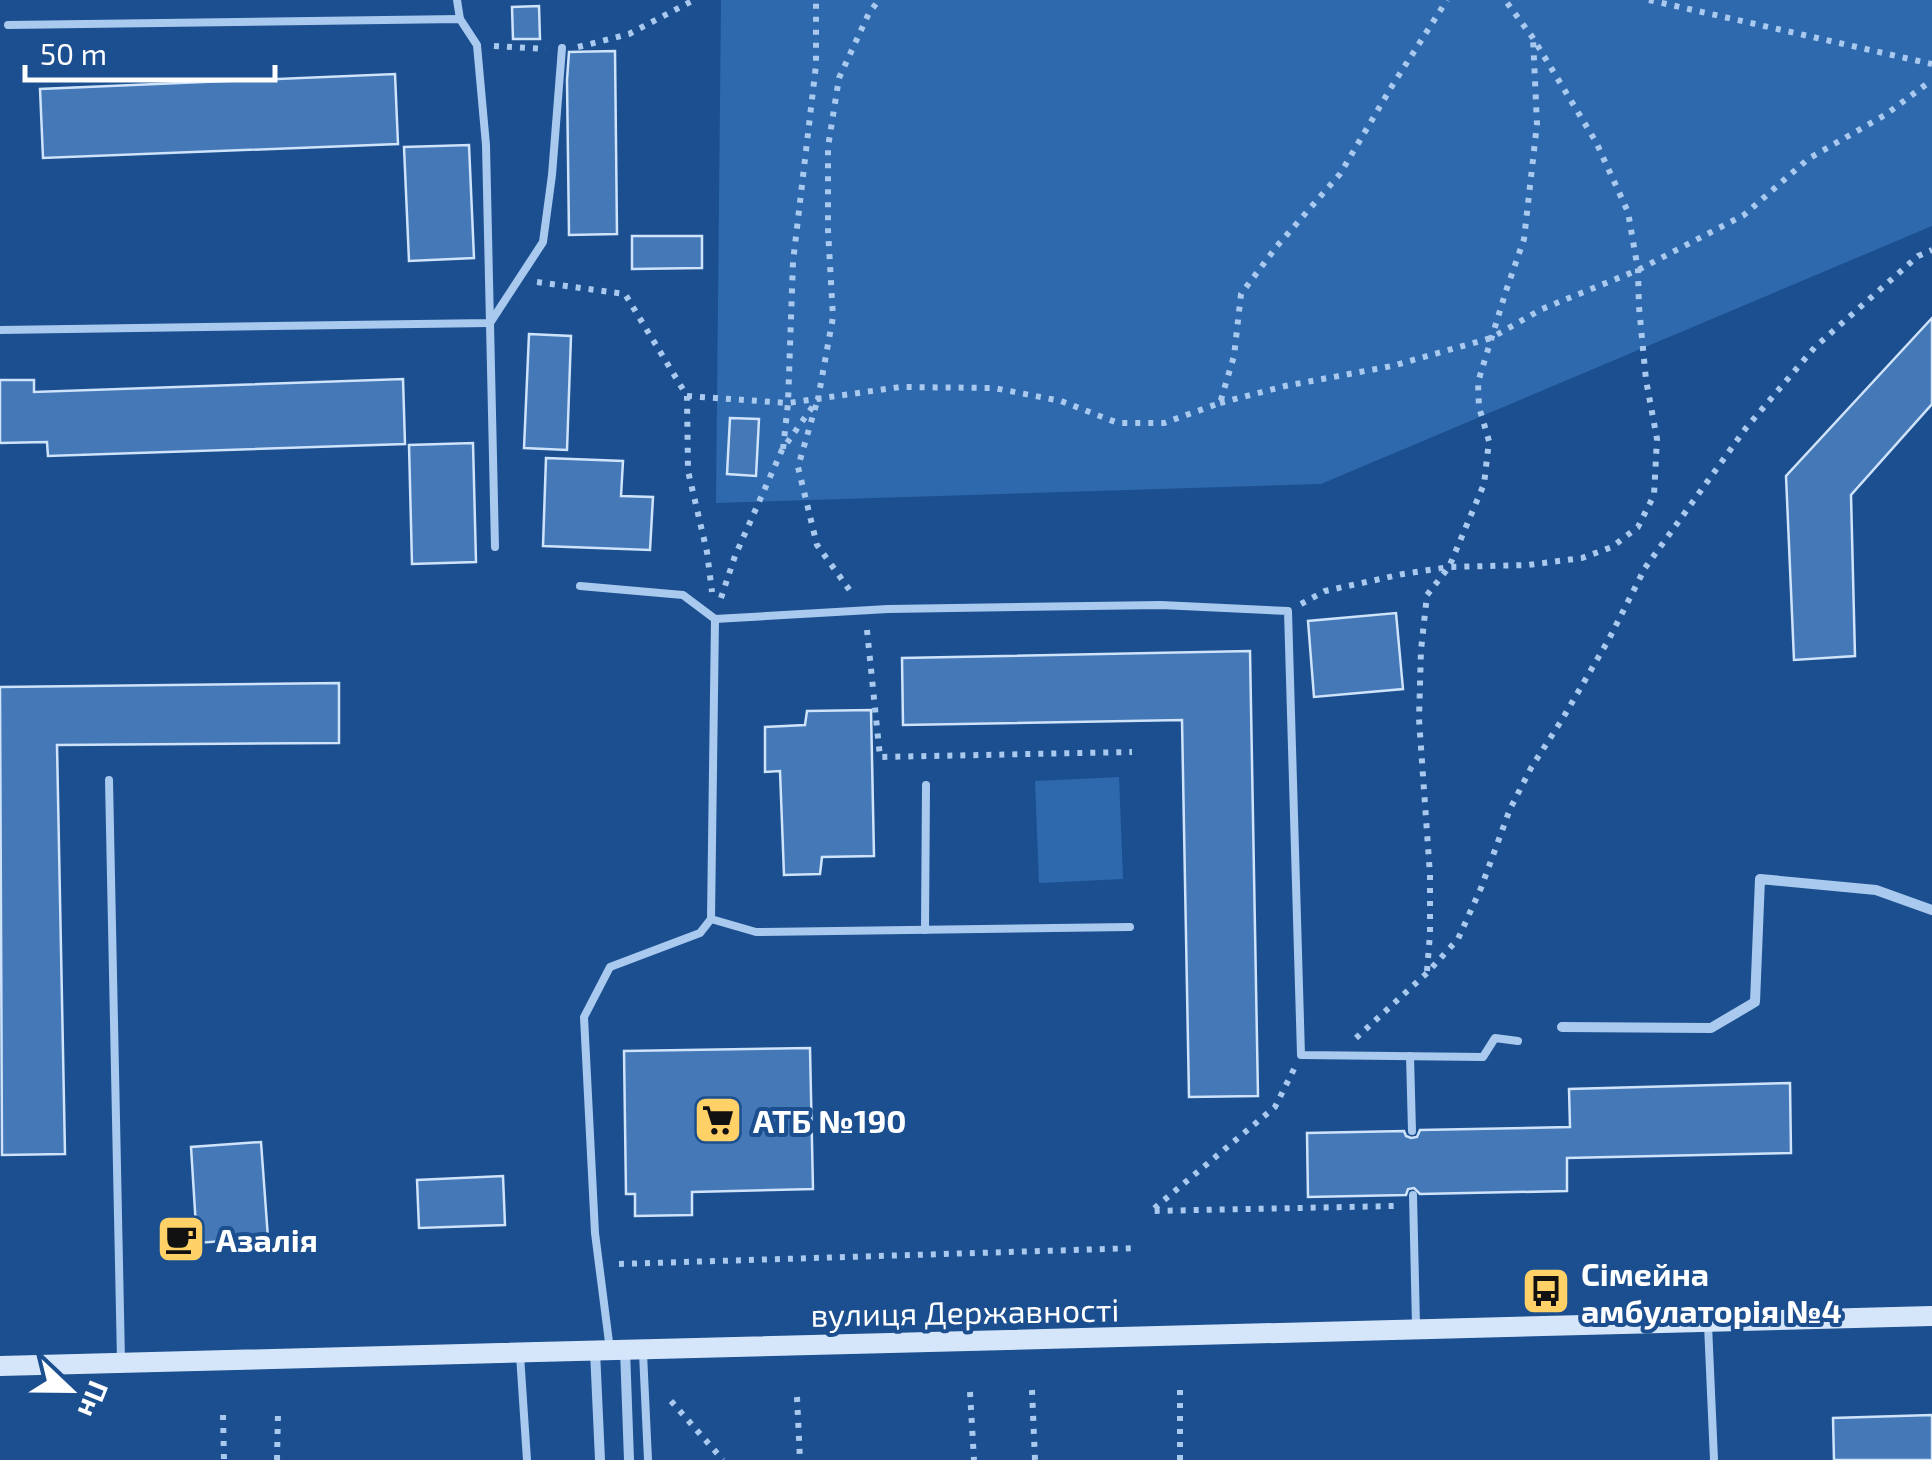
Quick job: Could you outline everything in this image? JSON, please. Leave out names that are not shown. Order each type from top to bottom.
[{"type":"street","points":[[1562,1027],[1711,1028],[1756,1002],[1760,880],[1876,890],[1932,910]]},
{"type":"street","name":"вулиця Державності","points":[[0,1366],[1932,1316]]},
{"type":"street","points":[[600,1460],[618,1350]]},
{"type":"street","points":[[618,1350],[629,1460]]},
{"type":"lane","points":[[457,0],[460,18],[477,45],[486,145],[495,547]]},
{"type":"lane","points":[[8,25],[460,18]]},
{"type":"lane","points":[[490,323],[543,242],[562,48]]},
{"type":"lane","points":[[0,330],[490,323]]},
{"type":"lane","points":[[580,586],[683,595],[715,618],[888,609],[1161,605],[1288,611],[1302,1055],[1484,1057],[1495,1038],[1518,1040]]},
{"type":"lane","points":[[648,1460],[600,1265],[584,1018],[610,967],[700,933],[711,919],[715,618]]},
{"type":"lane","points":[[108,780],[120,1362]]},
{"type":"lane","points":[[925,930],[926,785]]},
{"type":"lane","points":[[711,919],[756,932],[1130,927]]},
{"type":"lane","points":[[1410,1056],[1412,1130]]},
{"type":"lane","points":[[1414,1195],[1416,1330]]},
{"type":"lane","points":[[1708,1322],[1714,1460]]},
{"type":"lane","points":[[520,1352],[526,1460]]},
{"type":"path","points":[[477,45],[577,47],[629,34],[694,0]]},
{"type":"path","points":[[782,450],[794,262],[816,65],[816,0]]},
{"type":"path","points":[[879,0],[869,12],[840,78],[828,147],[832,316],[818,399],[798,467],[817,546],[865,612],[880,758],[1132,752]]},
{"type":"path","points":[[1220,402],[1234,356],[1241,294],[1340,174],[1447,0]]},
{"type":"path","points":[[1288,611],[1325,591],[1449,567],[1528,565],[1582,558],[1612,548],[1638,527],[1654,495],[1657,439],[1646,380],[1638,270],[1628,212],[1596,142],[1533,38],[1505,0]]},
{"type":"path","points":[[1648,0],[1932,64]]},
{"type":"path","points":[[1427,973],[1430,874],[1418,719],[1420,650],[1427,596],[1449,567],[1484,484],[1488,441],[1479,407],[1478,382],[1524,239],[1538,124],[1533,38]]},
{"type":"path","points":[[687,396],[788,403],[900,386],[994,388],[1061,401],[1118,424],[1164,424],[1220,402],[1392,366],[1491,338],[1542,309],[1638,270],[1744,215],[1808,159],[1885,114],[1932,80]]},
{"type":"path","points":[[1337,1055],[1458,940],[1531,768],[1609,639],[1646,568],[1746,428],[1815,347],[1918,256],[1932,250]]},
{"type":"path","points":[[524,292],[536,282],[625,294],[687,396],[688,471],[707,552],[715,618]]},
{"type":"path","points":[[715,618],[735,556],[782,450],[818,399]]},
{"type":"path","points":[[1302,1055],[1275,1108],[1151,1211],[1413,1206]]},
{"type":"path","points":[[600,1265],[1138,1248]]},
{"type":"path","points":[[1180,1386],[1180,1460]]},
{"type":"path","points":[[1032,1390],[1035,1460]]},
{"type":"path","points":[[970,1392],[974,1460]]},
{"type":"path","points":[[797,1397],[800,1460]]},
{"type":"path","points":[[671,1401],[723,1460]]},
{"type":"path","points":[[277,1460],[278,1413]]},
{"type":"path","points":[[224,1415],[224,1460]]},
{"type":"shaded area","points":[[721,0],[1932,0],[1932,226],[1321,484],[716,503]]},
{"type":"shaded area","points":[[1119,777],[1123,879],[1039,883],[1035,781]]},
{"type":"building","points":[[539,6],[540,39],[513,39],[512,7]]},
{"type":"building","points":[[615,51],[617,234],[569,235],[569,52]]},
{"type":"building","points":[[395,74],[398,144],[43,158],[40,89]]},
{"type":"building","points":[[469,145],[474,258],[409,261],[404,147]]},
{"type":"building","points":[[632,236],[702,236],[702,268],[632,269]]},
{"type":"building","points":[[1932,318],[1932,404],[1851,495],[1855,656],[1794,660],[1786,476]]},
{"type":"building","points":[[529,334],[571,336],[567,450],[524,448]]},
{"type":"building","points":[[403,379],[405,444],[48,456],[47,442],[0,443],[0,380],[34,380],[34,392]]},
{"type":"building","points":[[730,418],[759,419],[756,476],[727,474]]},
{"type":"building","points":[[473,443],[476,562],[412,564],[409,445]]},
{"type":"building","points":[[546,458],[623,461],[621,496],[653,497],[650,550],[543,546]]},
{"type":"building","points":[[1396,613],[1403,689],[1314,697],[1308,621]]},
{"type":"building","points":[[1250,651],[1258,1096],[1189,1097],[1182,720],[903,725],[902,658]]},
{"type":"building","points":[[339,683],[339,743],[57,745],[65,1154],[2,1155],[0,687]]},
{"type":"building","points":[[871,710],[874,856],[822,857],[820,874],[784,875],[780,771],[765,772],[765,727],[805,725],[807,711]]},
{"type":"building","name":"АТБ №190","points":[[810,1048],[813,1189],[692,1192],[692,1215],[635,1216],[635,1194],[626,1194],[624,1051]]},
{"type":"building","points":[[1790,1083],[1791,1153],[1567,1158],[1567,1191],[1420,1194],[1414,1188],[1408,1189],[1406,1195],[1308,1197],[1307,1133],[1404,1131],[1411,1138],[1417,1137],[1420,1130],[1570,1127],[1569,1089]]},
{"type":"building","points":[[261,1142],[268,1238],[197,1243],[191,1147]]},
{"type":"building","points":[[503,1176],[505,1225],[419,1228],[417,1180]]},
{"type":"building","points":[[1932,1415],[1932,1460],[1834,1460],[1833,1418]]},
{"type":"place","name":"АТБ №190","points":[[718,1120]]},
{"type":"place","name":"Азалія","points":[[181,1239]]},
{"type":"place","name":"Сімейна амбулаторія №4","points":[[1546,1291]]}]
